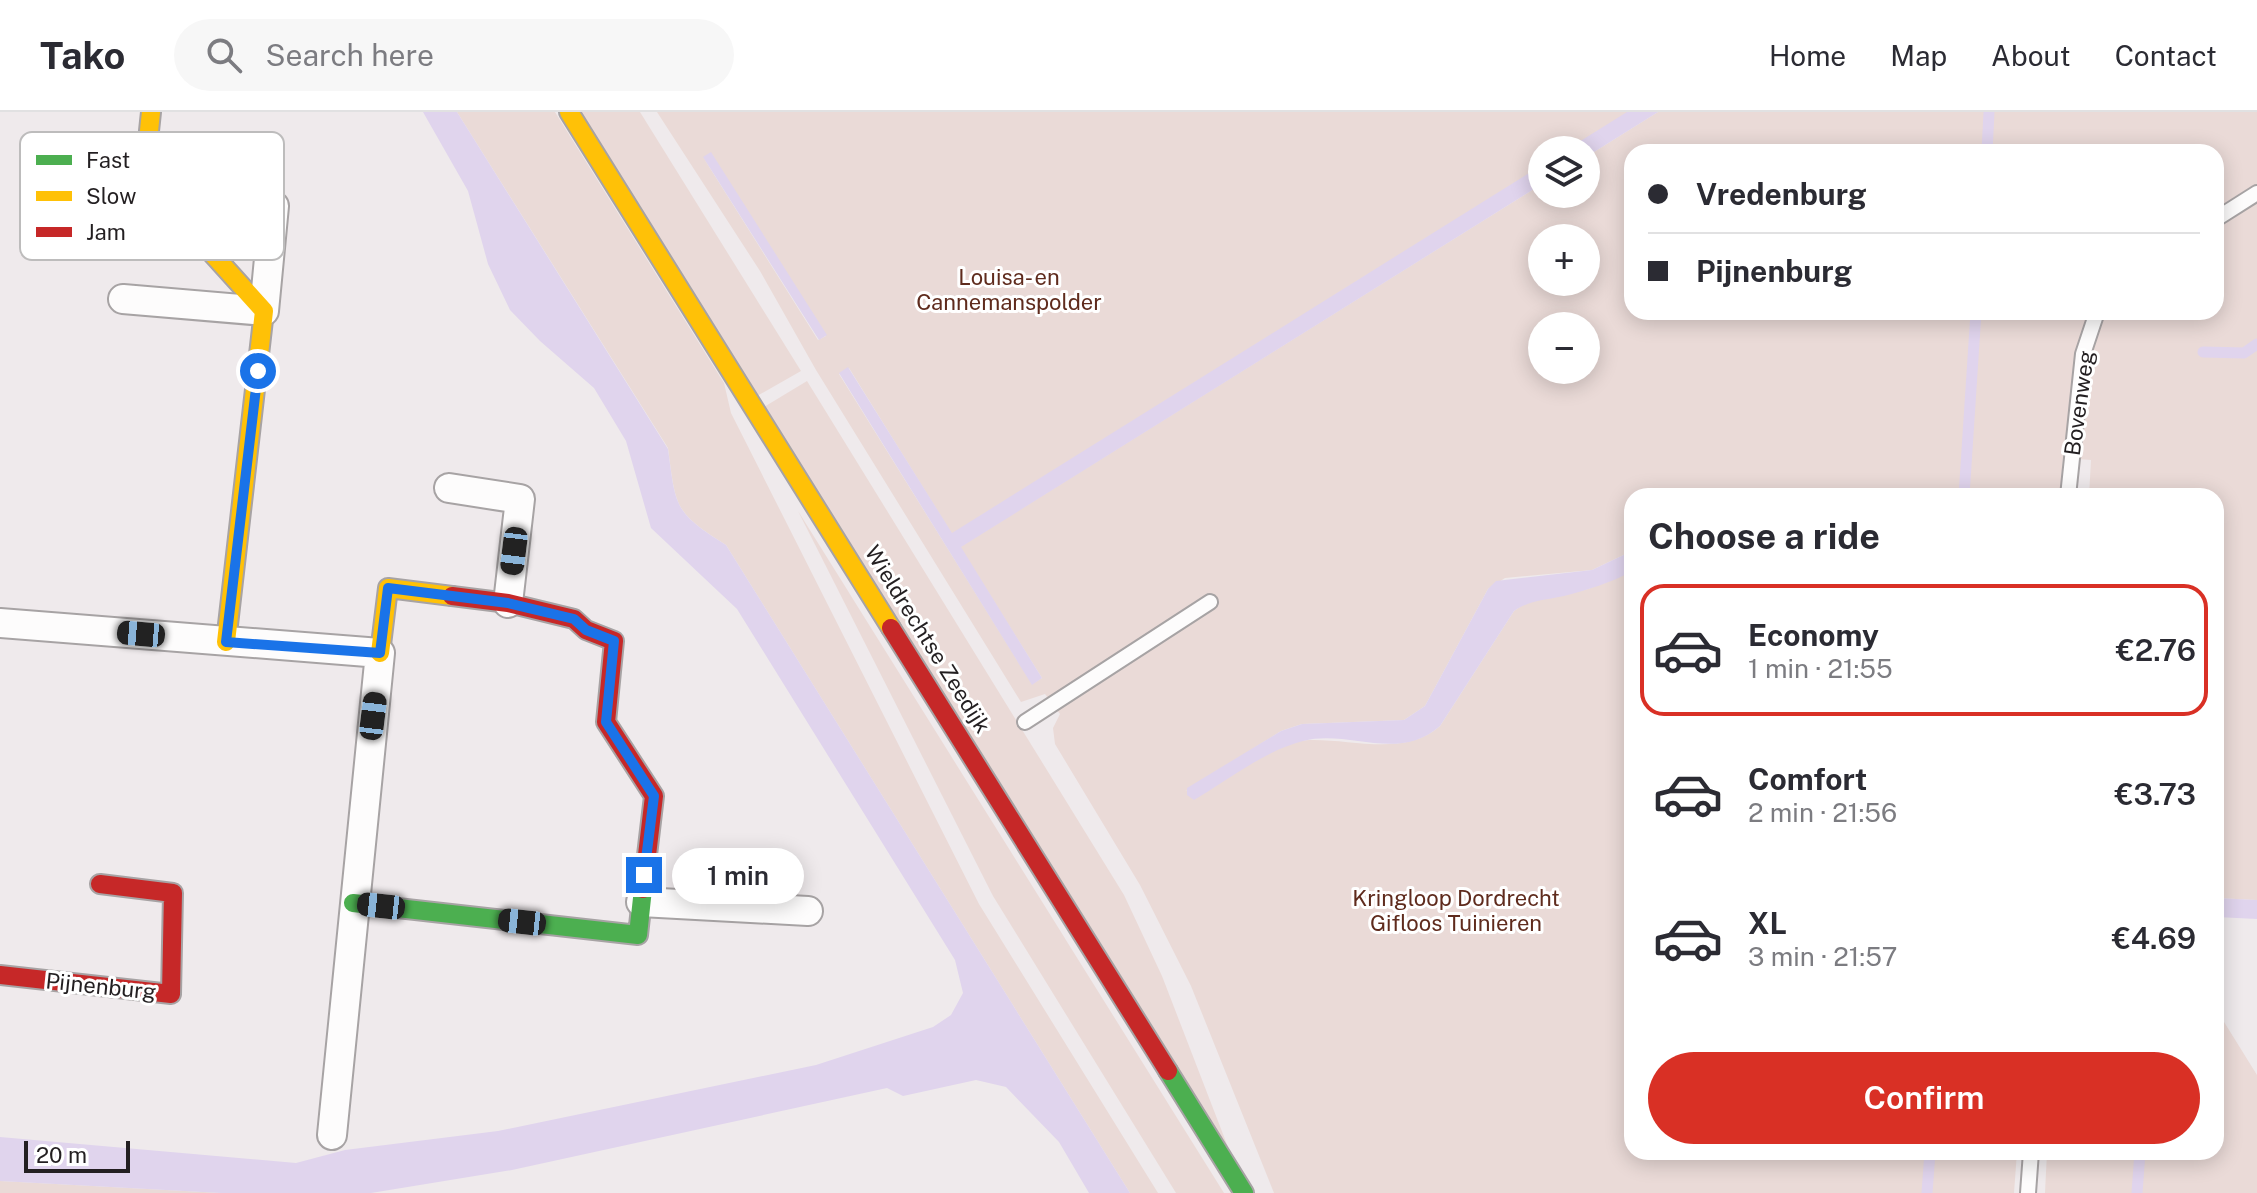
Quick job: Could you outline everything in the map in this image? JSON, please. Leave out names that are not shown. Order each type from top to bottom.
[{"type":"street","points":[[149,132],[151,112]]},
{"type":"street","name":"Wieldrechtse Zeedijk","points":[[569,112],[1244,1193]]},
{"type":"street","points":[[219,260],[264,311]]},
{"type":"street","points":[[226,642],[269,260]]},
{"type":"street","points":[[123,299],[264,311]]},
{"type":"street","points":[[449,488],[520,499],[508,603]]},
{"type":"street","points":[[332,1135],[353,903],[388,588],[508,603],[574,619],[586,630],[614,641],[606,722],[654,796],[638,935],[353,903]]},
{"type":"street","points":[[0,623],[380,653]]},
{"type":"street","name":"Pijnenburg","points":[[0,975],[171,994],[173,893],[100,884]]},
{"type":"street","points":[[641,902],[808,911]]},
{"type":"lane","points":[[2224,214],[2257,193]]},
{"type":"lane","name":"Bovenweg","points":[[2069,488],[2083,354],[2094,320]]},
{"type":"lane","points":[[1025,722],[1210,602]]},
{"type":"lane","points":[[2028,1193],[2030,1160]]},
{"type":"green space","points":[[457,112],[555,112],[724,383],[731,413],[979,904],[1158,1193],[1130,1193],[726,545],[696,524],[680,507],[668,448]]},
{"type":"green space","points":[[578,112],[640,112],[801,371],[757,396]]},
{"type":"green space","points":[[657,112],[1637,112],[1598,136],[1528,136],[1528,179],[952,534],[849,368],[839,374],[1032,684],[1042,678],[960,547],[1528,193],[1528,208],[1600,208],[1600,148],[1658,112],[2257,112],[2257,900],[2224,898],[2224,488],[2089,488],[2091,460],[2063,458],[2061,488],[1624,488],[1624,555],[1592,570],[1505,578],[1488,589],[1425,706],[1404,720],[1302,724],[1281,731],[1185,791],[1266,753],[1298,742],[1326,740],[1395,744],[1426,735],[1440,726],[1514,611],[1527,602],[1588,589],[1624,574],[1624,1160],[2016,1160],[2014,1193],[1274,1193],[1191,986],[1140,885],[1055,744],[1053,728],[1060,714],[1045,694],[1021,702],[816,370],[760,271]],"holes":[[[703,157],[826,336],[818,340]]]},
{"type":"green space","points":[[807,381],[1124,895],[1162,976],[1233,1160],[764,407]]},
{"type":"green space","points":[[798,511],[1224,1193],[1176,1193],[993,896]]},
{"type":"green space","points":[[2224,1022],[2257,1075],[2257,1193],[2045,1193],[2047,1160],[2224,1160]]},
{"type":"green space","points":[[0,1181],[221,1193],[0,1193]]},
{"type":"shaded area","points":[[423,112],[457,112],[668,449],[680,507],[696,524],[726,545],[1130,1193],[1089,1193],[1059,1142],[1006,1087],[976,1080],[903,1096],[887,1088],[512,1170],[371,1193],[221,1193],[0,1181],[0,1137],[296,1163],[345,1150],[498,1131],[816,1065],[933,1027],[951,1015],[963,993],[955,960],[737,609],[651,528],[626,441],[594,388],[510,310],[488,264],[468,191]]},
{"type":"shaded area","points":[[1627,112],[1658,112],[1600,148],[1600,136],[1588,136]]},
{"type":"shaded area","points":[[711,152],[827,335],[819,340],[703,157]]},
{"type":"shaded area","points":[[1528,174],[1528,193],[961,547],[1042,678],[1032,685],[839,373],[848,367],[952,533]]},
{"type":"shaded area","points":[[1624,555],[1624,575],[1564,596],[1532,602],[1514,611],[1440,726],[1424,737],[1390,744],[1320,738],[1303,741],[1260,759],[1194,800],[1187,795],[1187,788],[1281,731],[1302,724],[1404,720],[1425,706],[1488,589],[1496,581],[1592,570]]},
{"type":"shaded area","points":[[2224,898],[2257,900],[2257,919],[2224,917]]},
{"type":"waterway","points":[[1987,144],[1989,112]]},
{"type":"waterway","points":[[1965,488],[1975,320]]},
{"type":"waterway","points":[[2203,352],[2244,353],[2257,344]]},
{"type":"waterway","points":[[1927,1193],[1929,1160]]},
{"type":"waterway","points":[[2137,1193],[2139,1160]]},
{"type":"traffic: fast","points":[[353,903],[638,935],[643,889]]},
{"type":"traffic: fast","points":[[1168,1071],[1244,1193]]},
{"type":"traffic: slow","points":[[149,132],[151,112]]},
{"type":"traffic: slow","points":[[569,112],[891,628]]},
{"type":"traffic: slow","points":[[218,260],[264,311],[226,642]]},
{"type":"traffic: slow","points":[[380,653],[388,588],[452,596]]},
{"type":"traffic: jam","points":[[452,596],[508,603],[574,619],[586,630],[614,641],[606,722],[654,796],[643,889]]},
{"type":"traffic: jam","points":[[891,628],[1168,1071]]},
{"type":"traffic: jam","points":[[0,975],[171,994],[173,893],[100,884]]},
{"type":"route","points":[[258,371],[226,642],[380,653],[388,588],[508,603],[574,619],[586,630],[614,641],[606,722],[654,796],[644,875]]},
{"type":"park label","name":"Louisa- en Cannemanspolder","points":[[1009,290]]},
{"type":"park label","name":"Kringloop Dordrecht Gifloos Tuinieren","points":[[1456,910]]}]
